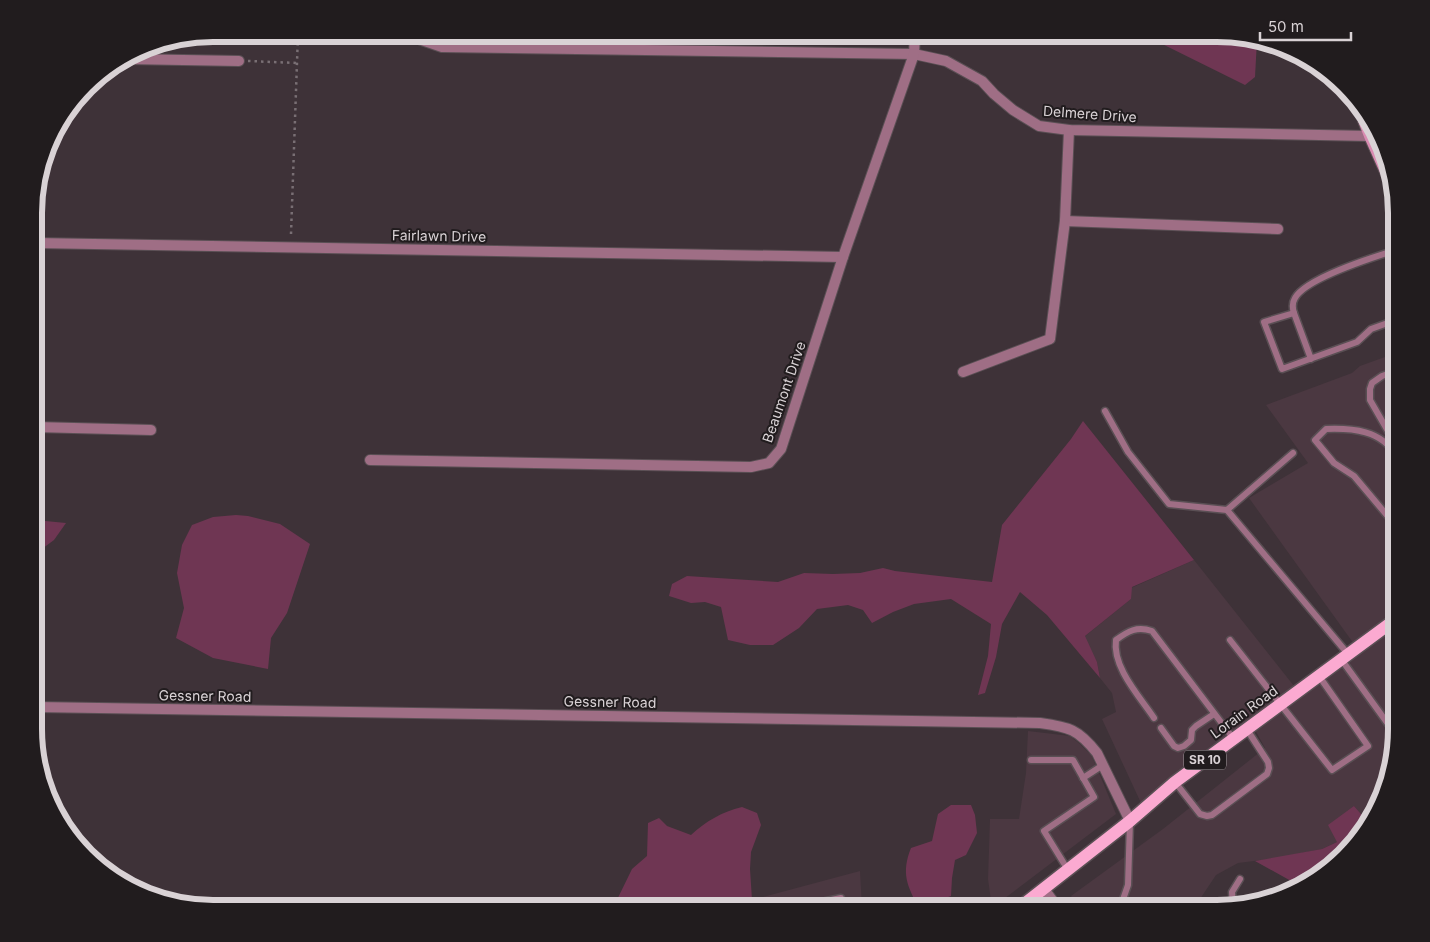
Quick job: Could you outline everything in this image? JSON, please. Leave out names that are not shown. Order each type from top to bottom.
[{"type":"main road","name":"Lorain Road","points":[[1031,899],[1130,821],[1175,782],[1387,626]]},
{"type":"street","name":"Delmere Drive","points":[[428,42],[442,47],[914,54],[946,61],[982,81],[1013,110],[1039,126],[1069,130],[1369,136]]},
{"type":"street","name":"Beaumont Drive","points":[[370,460],[751,467],[769,463],[781,449],[843,257],[914,54],[914,42]]},
{"type":"street","points":[[140,59],[239,61]]},
{"type":"street","points":[[963,372],[1050,339],[1065,222],[1069,130]]},
{"type":"street","points":[[1065,222],[1278,229]]},
{"type":"street","name":"Fairlawn Drive","points":[[42,242],[843,257]]},
{"type":"street","points":[[42,427],[151,430]]},
{"type":"street","name":"Gessner Road","points":[[42,707],[1040,723],[1069,728],[1082,735],[1097,753],[1130,821]]},
{"type":"street","points":[[1044,889],[1051,899]]},
{"type":"lane","points":[[1311,359],[1292,307],[1296,297],[1308,286],[1350,265],[1387,253]]},
{"type":"lane","points":[[1294,313],[1264,322],[1282,369],[1358,342],[1372,329],[1387,323]]},
{"type":"lane","points":[[1387,374],[1372,383],[1370,389],[1370,400],[1387,429]]},
{"type":"lane","points":[[1105,412],[1128,452],[1169,504],[1227,510],[1344,657],[1387,722]]},
{"type":"lane","points":[[1387,445],[1369,432],[1349,428],[1326,429],[1315,440],[1334,463],[1354,476],[1387,515]]},
{"type":"lane","points":[[1227,510],[1293,453]]},
{"type":"lane","points":[[1154,718],[1118,665],[1114,650],[1116,640],[1129,631],[1143,628],[1152,631],[1233,738]]},
{"type":"lane","points":[[1230,640],[1332,770],[1368,746],[1319,676]]},
{"type":"lane","points":[[1161,728],[1174,746],[1178,748],[1191,740],[1192,730],[1196,726],[1214,714]]},
{"type":"lane","points":[[1175,782],[1200,814],[1207,816],[1212,815],[1267,774],[1268,762],[1246,728]]},
{"type":"lane","points":[[1031,760],[1073,760],[1094,797],[1044,831],[1068,870]]},
{"type":"lane","points":[[1083,778],[1103,765]]},
{"type":"lane","points":[[1123,899],[1128,885],[1130,821]]},
{"type":"lane","points":[[1232,898],[1232,892],[1240,879]]},
{"type":"path","points":[[291,234],[298,42]]},
{"type":"path","points":[[239,61],[297,63]]},
{"type":"shaded area","points":[[1158,42],[1216,42],[1257,47],[1255,77],[1245,85]]},
{"type":"shaded area","points":[[1387,356],[1387,620],[1354,644],[1249,498],[1308,463],[1266,405],[1352,373],[1360,366]]},
{"type":"shaded area","points":[[1083,421],[1194,560],[1132,587],[1131,599],[1085,636],[1097,662],[1100,678],[1047,615],[1020,592],[1002,624],[996,657],[985,693],[978,695],[988,656],[991,624],[951,599],[914,604],[872,623],[863,610],[848,605],[817,609],[799,628],[773,645],[750,645],[728,640],[721,607],[705,602],[691,603],[669,596],[672,584],[687,576],[778,582],[804,573],[860,573],[883,568],[992,582],[1002,525],[1071,439]]},
{"type":"shaded area","points":[[236,515],[280,524],[310,544],[287,613],[271,638],[268,669],[213,658],[176,638],[184,608],[177,573],[182,545],[192,525],[213,517]]},
{"type":"shaded area","points":[[42,521],[66,523],[54,540],[42,549]]},
{"type":"shaded area","points":[[1194,560],[1294,686],[1141,803],[1102,719],[1116,712],[1112,693],[1100,678],[1097,662],[1084,637],[1131,599],[1131,588]]},
{"type":"shaded area","points":[[1387,631],[1387,739],[1384,762],[1370,804],[1363,816],[1354,806],[1337,842],[1322,849],[1278,858],[1238,863],[1216,875],[1200,899],[1073,899],[1071,896],[1163,829],[1265,748],[1254,728]]},
{"type":"shaded area","points":[[1028,731],[1070,736],[1092,756],[1116,814],[1004,899],[991,899],[988,879],[990,819],[1019,819],[1026,773]]},
{"type":"shaded area","points":[[951,805],[971,805],[975,815],[977,833],[966,855],[955,860],[951,896],[942,899],[914,899],[907,879],[906,865],[908,857],[911,848],[932,841],[938,814]]},
{"type":"shaded area","points":[[1354,806],[1363,816],[1345,841],[1329,857],[1292,882],[1255,861],[1322,849],[1337,842],[1328,825]]},
{"type":"shaded area","points":[[742,807],[757,813],[761,825],[751,852],[752,899],[617,900],[632,869],[647,856],[648,823],[659,818],[667,826],[691,835],[702,825]]},
{"type":"shaded area","points":[[860,871],[862,899],[754,899]]}]
